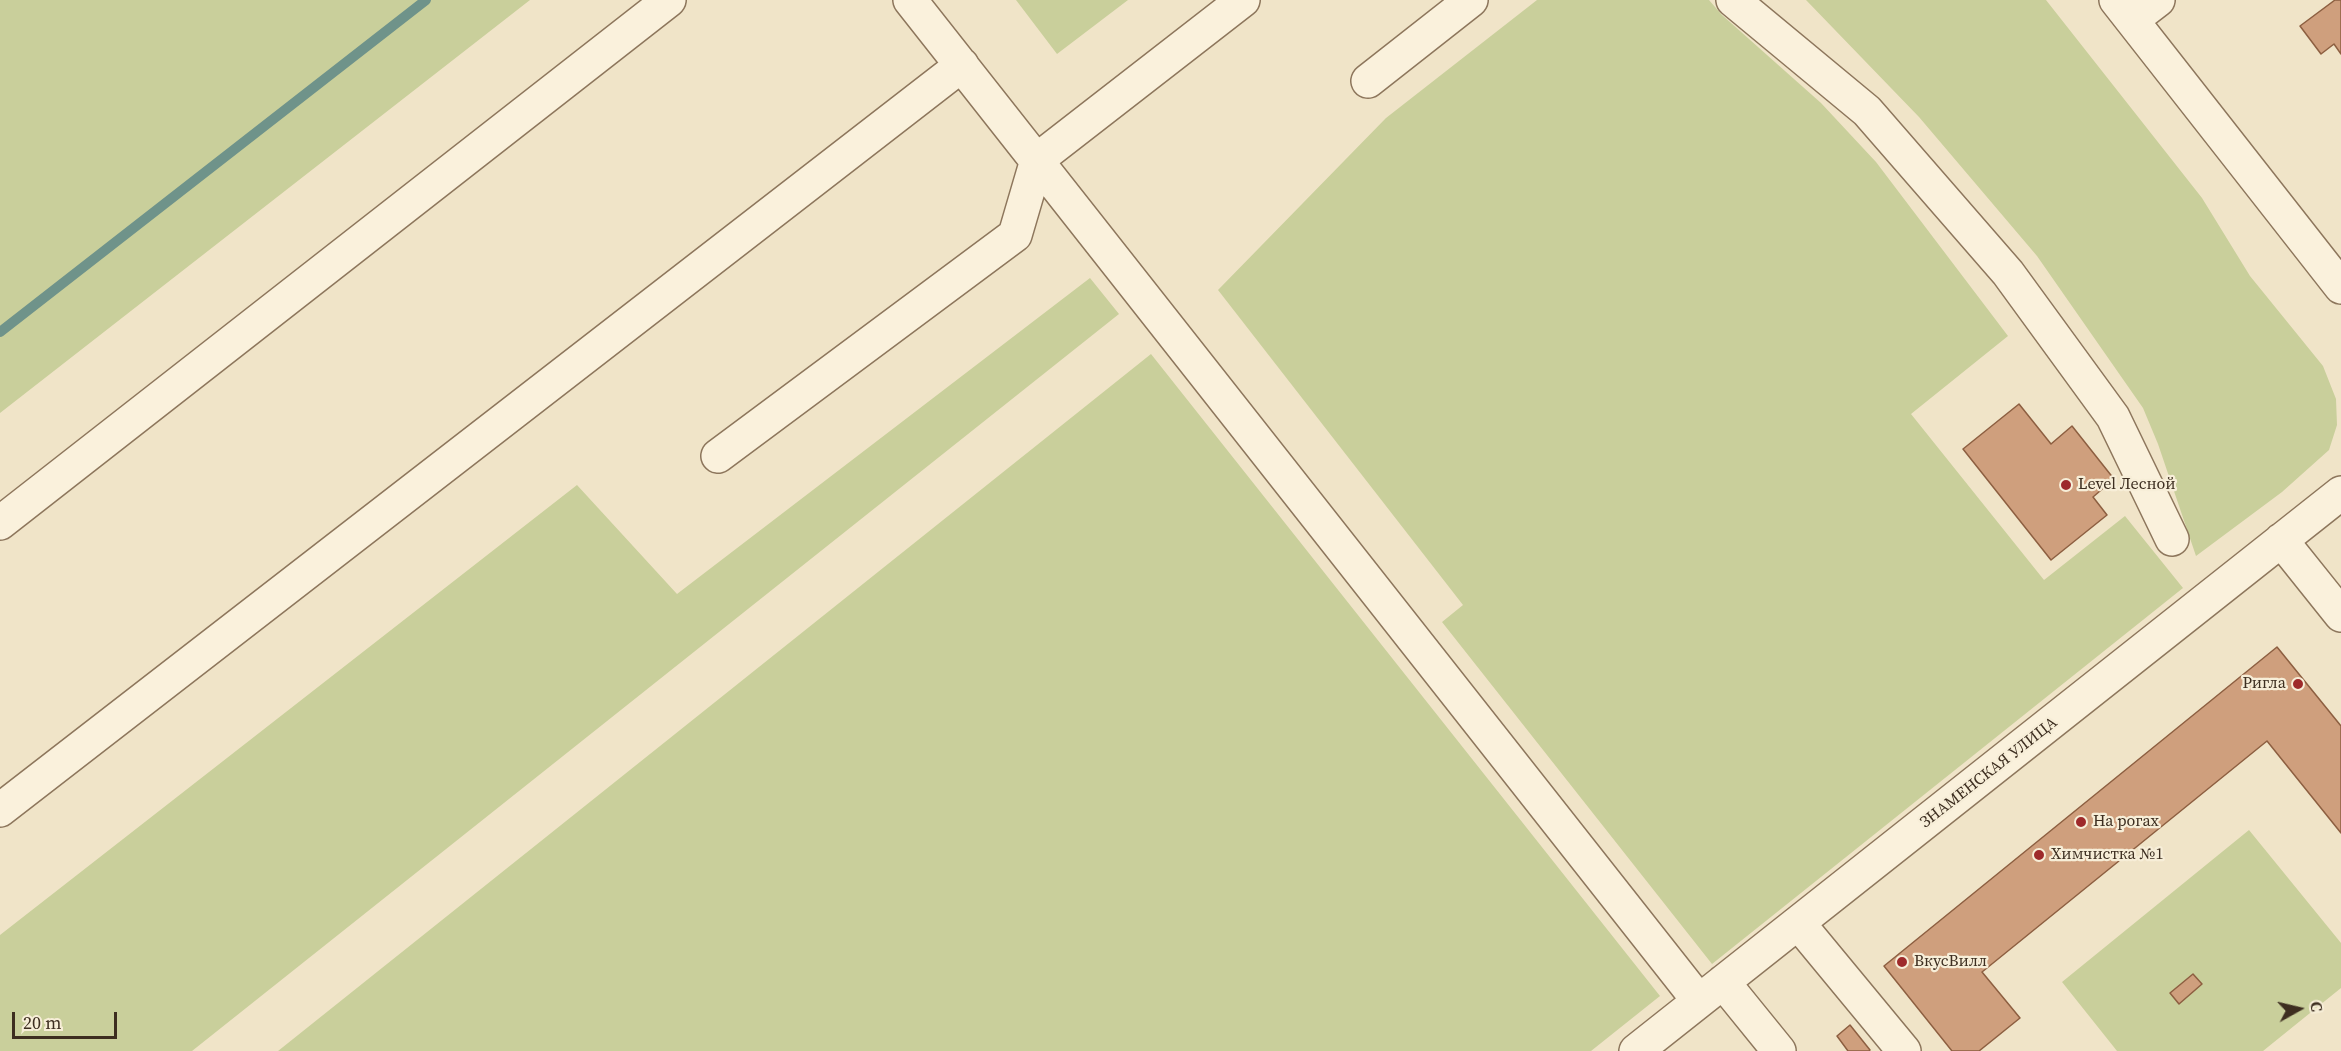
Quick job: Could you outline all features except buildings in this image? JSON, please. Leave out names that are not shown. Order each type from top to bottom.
[{"type":"street","points":[[0,523],[669,0]]},
{"type":"street","points":[[910,0],[1037,160],[1711,991],[1779,1051]]},
{"type":"street","points":[[718,456],[1015,235],[1037,160],[1243,0]]},
{"type":"street","points":[[1368,81],[1471,0]]},
{"type":"street","points":[[1733,0],[1867,111],[2008,273],[2113,417],[2172,539]]},
{"type":"street","points":[[2158,0],[2124,10],[2341,287]]},
{"type":"street","points":[[0,810],[962,65]]},
{"type":"street","name":"ЗНАМЕНСКАЯ УЛИЦА","points":[[1636,1051],[2341,493]]},
{"type":"street","points":[[2282,540],[2341,615]]},
{"type":"street","points":[[1799,924],[1904,1051]]},
{"type":"green space","points":[[0,0],[530,0],[0,413]]},
{"type":"green space","points":[[1016,0],[1128,0],[1057,54]]},
{"type":"green space","points":[[1537,0],[1709,0],[1722,15],[1821,103],[1876,162],[2008,336],[1911,414],[2044,580],[2125,516],[2183,588],[1712,964],[1442,622],[1463,605],[1218,290],[1386,118]]},
{"type":"green space","points":[[1806,0],[2046,0],[2202,198],[2250,276],[2323,366],[2336,399],[2337,425],[2329,450],[2282,492],[2196,556],[2158,444],[2143,408],[2037,256],[1919,117]]},
{"type":"green space","points":[[1090,278],[1119,314],[192,1051],[0,1051],[0,935],[577,485],[677,594]]},
{"type":"green space","points":[[1151,354],[1660,996],[1591,1051],[278,1051]]},
{"type":"green space","points":[[2249,830],[2341,943],[2341,988],[2263,1051],[2117,1051],[2062,982]]},
{"type":"waterway","points":[[0,332],[426,0]]},
{"type":"place","name":"Level Лесной","points":[[2066,485]]},
{"type":"place","name":"Ригла","points":[[2298,684]]},
{"type":"place","name":"На рогах","points":[[2081,822]]},
{"type":"place","name":"Химчистка №1","points":[[2039,855]]},
{"type":"place","name":"ВкусВилл","points":[[1902,962]]}]
